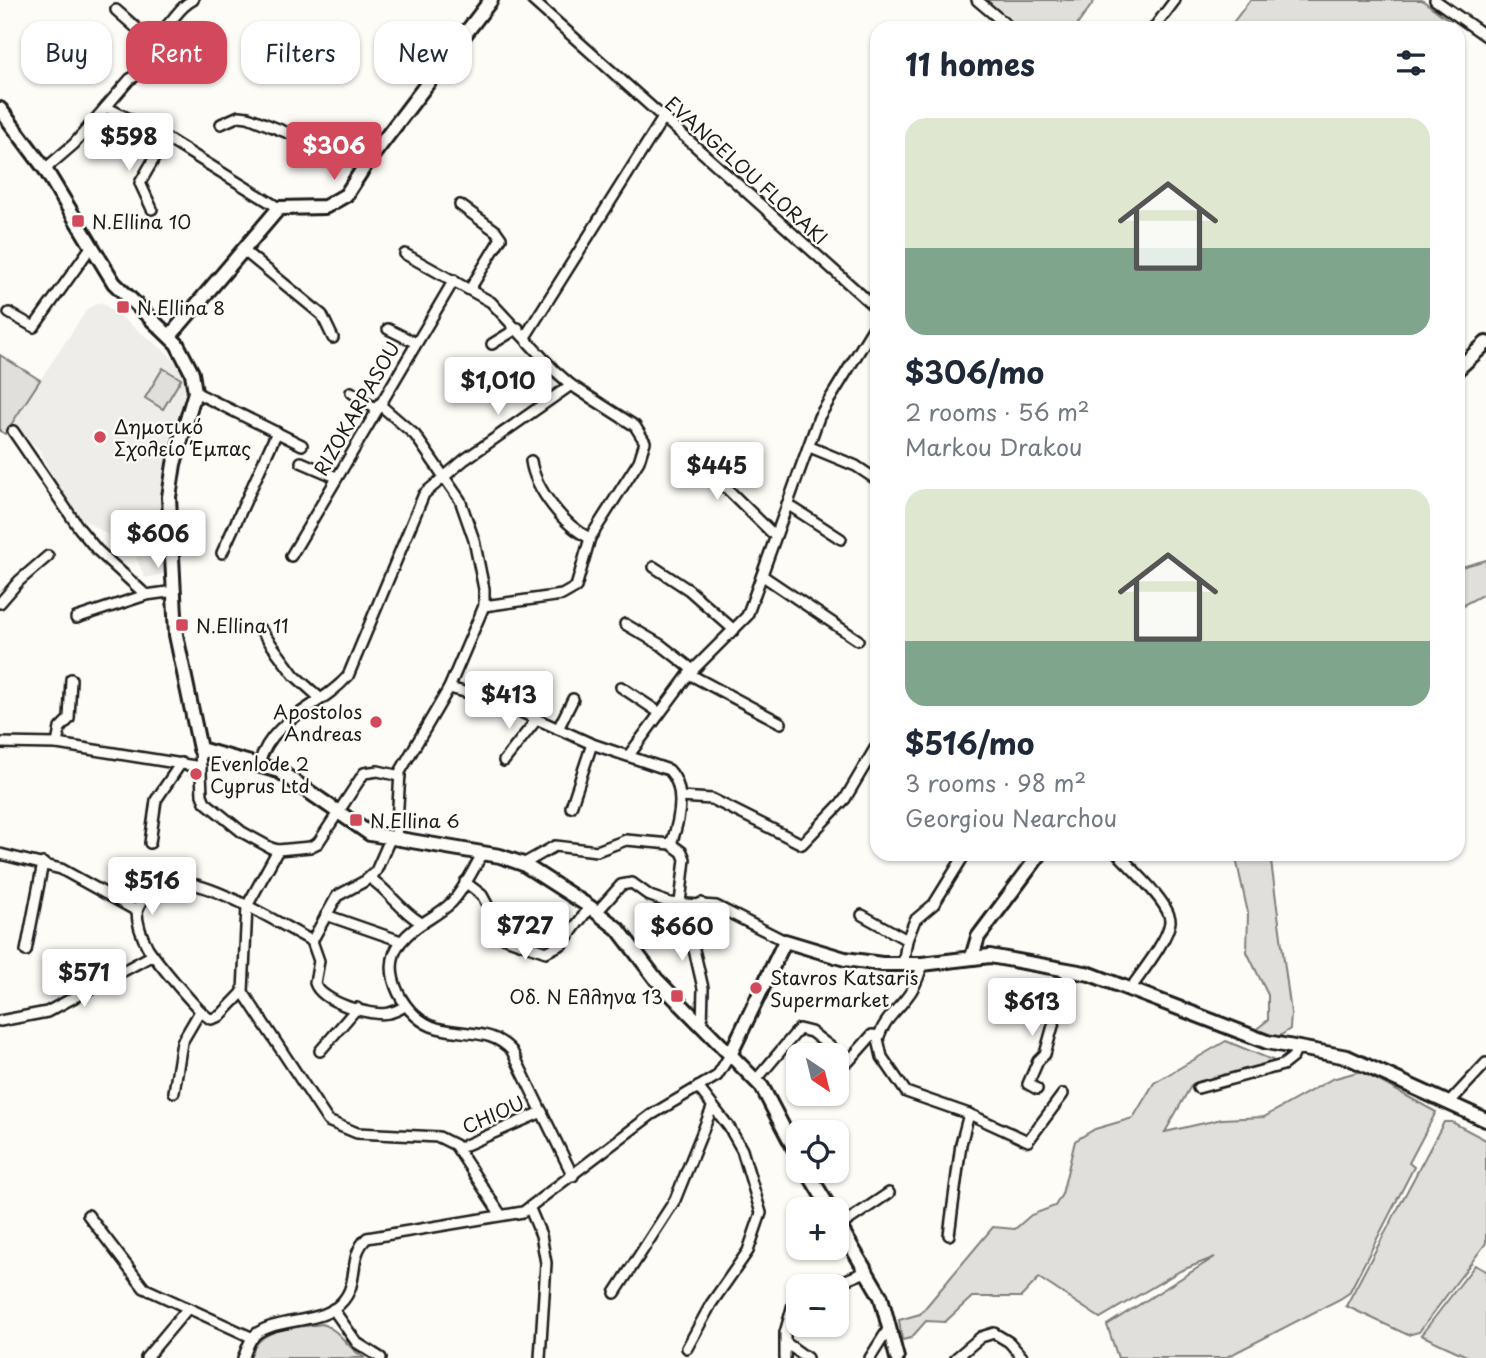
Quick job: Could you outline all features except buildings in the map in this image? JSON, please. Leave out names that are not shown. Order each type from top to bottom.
[{"type":"street","points":[[116,10],[141,32],[152,36],[161,32],[181,8],[193,0]]},
{"type":"street","points":[[106,107],[166,138],[279,208],[315,209],[332,204],[346,195],[366,164],[491,0]]},
{"type":"street","name":"EVANGELOU FLORAKI","points":[[532,0],[870,303]]},
{"type":"street","points":[[977,0],[1002,21]]},
{"type":"street","points":[[1159,21],[1175,0]]},
{"type":"street","points":[[1435,0],[1456,21]]},
{"type":"street","points":[[1465,27],[1486,36]]},
{"type":"street","points":[[45,169],[74,144],[128,84]]},
{"type":"street","points":[[0,109],[45,169],[91,247],[123,293],[170,336],[189,363],[195,392],[170,483],[178,653],[200,749],[205,802],[242,832],[278,850],[315,845],[340,813],[364,773],[378,771],[400,776]]},
{"type":"street","points":[[221,124],[239,116],[248,117],[366,164]]},
{"type":"street","points":[[525,337],[663,118]]},
{"type":"street","points":[[152,209],[140,183],[166,138]]},
{"type":"street","points":[[460,205],[496,231],[501,238],[470,289]]},
{"type":"street","points":[[170,336],[279,208]]},
{"type":"street","points":[[9,313],[34,327],[91,247]]},
{"type":"street","points":[[243,250],[323,315],[332,338]]},
{"type":"street","points":[[405,254],[491,302],[570,385],[635,426],[645,442],[639,461],[590,538],[581,578],[569,592],[484,606]]},
{"type":"street","name":"RIZOKARPASOU","points":[[290,556],[414,342],[454,280]]},
{"type":"street","points":[[492,344],[518,328]]},
{"type":"street","points":[[388,329],[414,342]]},
{"type":"street","points":[[629,755],[691,672],[747,616],[823,410],[870,333]]},
{"type":"street","points":[[1465,362],[1486,343]]},
{"type":"street","points":[[259,764],[272,735],[283,723],[321,699],[348,676],[418,503],[445,475],[570,385]]},
{"type":"street","points":[[195,392],[302,444]]},
{"type":"street","points":[[312,941],[337,896],[370,878],[393,840],[400,776],[449,688],[484,606],[480,567],[468,521],[445,475],[415,435],[378,407],[351,392]]},
{"type":"street","points":[[13,431],[60,505],[85,535],[146,596]]},
{"type":"street","points":[[222,553],[277,432]]},
{"type":"street","points":[[810,447],[856,466],[870,475]]},
{"type":"street","points":[[713,457],[706,468],[775,536]]},
{"type":"street","points":[[531,461],[534,474],[549,498],[578,532],[590,538]]},
{"type":"street","points":[[301,462],[336,477]]},
{"type":"street","points":[[788,504],[841,539]]},
{"type":"street","points":[[0,603],[19,581],[48,556]]},
{"type":"street","points":[[654,567],[689,590],[734,630]]},
{"type":"street","points":[[763,576],[858,640]]},
{"type":"street","points":[[76,618],[146,596],[175,591]]},
{"type":"street","points":[[625,624],[661,645],[691,672],[781,723]]},
{"type":"street","points":[[260,629],[294,675],[321,699]]},
{"type":"street","points":[[57,744],[60,728],[69,719],[71,680]]},
{"type":"street","points":[[621,687],[660,713]]},
{"type":"street","points":[[449,688],[492,699],[592,744],[670,770],[679,782],[680,797],[671,845]]},
{"type":"street","points":[[558,729],[573,699]]},
{"type":"street","points":[[504,761],[537,719]]},
{"type":"street","points":[[0,743],[57,744],[201,767]]},
{"type":"street","points":[[571,807],[592,744]]},
{"type":"street","points":[[200,749],[259,764],[295,781],[370,834],[393,840],[483,853],[523,864],[594,909],[618,929],[656,979],[756,1080],[768,1096],[786,1132]]},
{"type":"street","points":[[680,797],[712,799],[802,844],[845,799],[870,757]]},
{"type":"street","points":[[150,844],[156,800],[181,763]]},
{"type":"street","points":[[523,864],[555,846],[597,851],[626,840],[671,845],[682,852],[685,859],[680,904]]},
{"type":"street","points":[[278,850],[247,906],[243,992],[328,1121],[357,1133],[439,1137],[459,1149],[500,1215]]},
{"type":"street","points":[[483,853],[451,903],[420,922],[401,941],[395,953],[393,968],[405,1006],[435,1028],[500,1038],[512,1051],[573,1176]]},
{"type":"street","points":[[0,854],[43,863],[73,874],[136,911],[143,937],[153,955],[199,1013],[211,1019],[220,1016],[243,992]]},
{"type":"street","points":[[904,965],[907,940],[915,920],[933,904],[961,861]]},
{"type":"street","points":[[972,957],[978,937],[1035,861]]},
{"type":"street","points":[[1124,861],[1165,906],[1171,920],[1166,933],[1131,988]]},
{"type":"street","points":[[26,951],[43,863]]},
{"type":"street","points":[[370,878],[384,889],[400,908],[420,922]]},
{"type":"street","points":[[136,911],[150,890],[169,881],[211,890],[312,941],[319,961],[316,988],[330,1002],[388,1014],[405,1006]]},
{"type":"street","points":[[465,882],[482,895],[505,939],[546,952],[562,944],[594,909],[627,882],[659,900],[716,906],[785,941],[845,959],[904,965],[972,957],[1007,958],[1069,969],[1131,988],[1252,1037],[1348,1058],[1486,1121]]},
{"type":"street","points":[[701,903],[692,945],[703,988],[702,1026]]},
{"type":"street","points":[[326,915],[401,941]]},
{"type":"street","points":[[863,915],[907,940]]},
{"type":"street","points":[[243,1358],[253,1338],[272,1327],[314,1318],[333,1309],[350,1292],[355,1278],[356,1256],[367,1238],[500,1215],[514,1215],[530,1209],[635,1126],[717,1076],[730,1055],[785,941]]},
{"type":"street","points":[[0,1021],[47,1012],[153,955]]},
{"type":"street","points":[[922,964],[914,991],[878,1036],[882,1057],[906,1092],[969,1114],[1028,1140],[1063,1094]]},
{"type":"street","points":[[1037,1089],[1028,1084],[1038,1061],[1045,1054],[1069,969]]},
{"type":"street","points":[[320,1051],[357,1007]]},
{"type":"street","points":[[174,1092],[182,1042],[199,1013]]},
{"type":"street","points":[[756,1080],[799,1029],[811,1032],[849,1061],[872,1035],[878,1036]]},
{"type":"street","points":[[1198,1088],[1283,1065],[1293,1057],[1297,1048]]},
{"type":"street","points":[[1449,1103],[1486,1063]]},
{"type":"street","points":[[687,1348],[706,1312],[748,1251],[761,1213],[742,1150],[729,1127],[698,1087]]},
{"type":"street","points":[[615,1293],[675,1200],[712,1108]]},
{"type":"street","name":"CHIOU","points":[[459,1149],[542,1112]]},
{"type":"street","points":[[949,1235],[961,1144],[969,1114]]},
{"type":"street","points":[[849,1217],[889,1193]]},
{"type":"street","points":[[530,1209],[541,1235],[546,1263],[540,1358]]},
{"type":"street","points":[[88,1215],[144,1287],[253,1338]]},
{"type":"street","points":[[849,1241],[881,1297],[897,1358]]},
{"type":"street","points":[[849,1279],[868,1271]]},
{"type":"street","points":[[146,1358],[188,1308]]},
{"type":"street","points":[[333,1309],[357,1343],[381,1358]]},
{"type":"street","points":[[870,1358],[889,1328]]},
{"type":"street","points":[[785,1358],[786,1329]]},
{"type":"street","points":[[956,1358],[981,1337],[994,1333],[1009,1342],[1023,1358]]},
{"type":"street","points":[[786,1343],[807,1358]]},
{"type":"shaded area","points":[[985,0],[1095,0],[1080,21],[1011,21]]},
{"type":"shaded area","points":[[1250,0],[1422,0],[1450,21],[1234,21]]},
{"type":"shaded area","name":"Δημοτικό Σχολείο Έμπας","points":[[101,302],[166,352],[186,374],[183,403],[163,485],[162,515],[168,573],[145,578],[133,550],[77,516],[60,495],[41,451],[11,424],[88,308]]},
{"type":"shaded area","points":[[0,355],[40,380],[5,434],[0,431]]},
{"type":"shaded area","points":[[163,368],[181,379],[163,409],[145,398]]},
{"type":"shaded area","points":[[1486,560],[1486,593],[1465,604],[1465,566]]},
{"type":"shaded area","points":[[1237,861],[1271,861],[1291,1013],[1290,1029],[1277,1038],[1254,1031],[1268,1020],[1268,995],[1247,952],[1248,913]]},
{"type":"shaded area","points":[[1226,1041],[1277,1062],[1192,1084],[1165,1132],[1222,1119],[1264,1117],[1332,1079],[1361,1071],[1436,1112],[1409,1163],[1414,1167],[1349,1293],[1225,1358],[1118,1358],[1107,1325],[1215,1257],[1180,1271],[1100,1318],[1039,1278],[1021,1297],[972,1297],[945,1322],[926,1321],[911,1338],[902,1340],[899,1320],[920,1314],[993,1227],[1015,1229],[1031,1215],[1055,1206],[1062,1194],[1075,1141],[1095,1129],[1133,1118],[1154,1083]]},
{"type":"shaded area","points":[[1444,1122],[1452,1122],[1486,1140],[1486,1243],[1419,1332],[1408,1335],[1346,1306]]},
{"type":"shaded area","points":[[1475,1265],[1486,1271],[1486,1358],[1471,1358],[1421,1335]]},
{"type":"shaded area","points":[[322,1324],[365,1358],[247,1358],[253,1347],[269,1334],[288,1328]]},
{"type":"place","name":"N.Ellina 10","points":[[78,221]]},
{"type":"place","name":"N.Ellina 8","points":[[123,307]]},
{"type":"place","name":"Δημοτικό Σχολείο Έμπας","points":[[100,437]]},
{"type":"place","name":"N.Ellina 11","points":[[182,625]]},
{"type":"place","name":"Apostolos Andreas","points":[[376,722]]},
{"type":"place","name":"Evenlode 2 Cyprus Ltd","points":[[196,774]]},
{"type":"place","name":"N.Ellina 6","points":[[356,820]]},
{"type":"place","name":"Stavros Katsaris Supermarket","points":[[756,988]]},
{"type":"place","name":"Οδ. Ν Ελληνα 13","points":[[677,996]]}]
